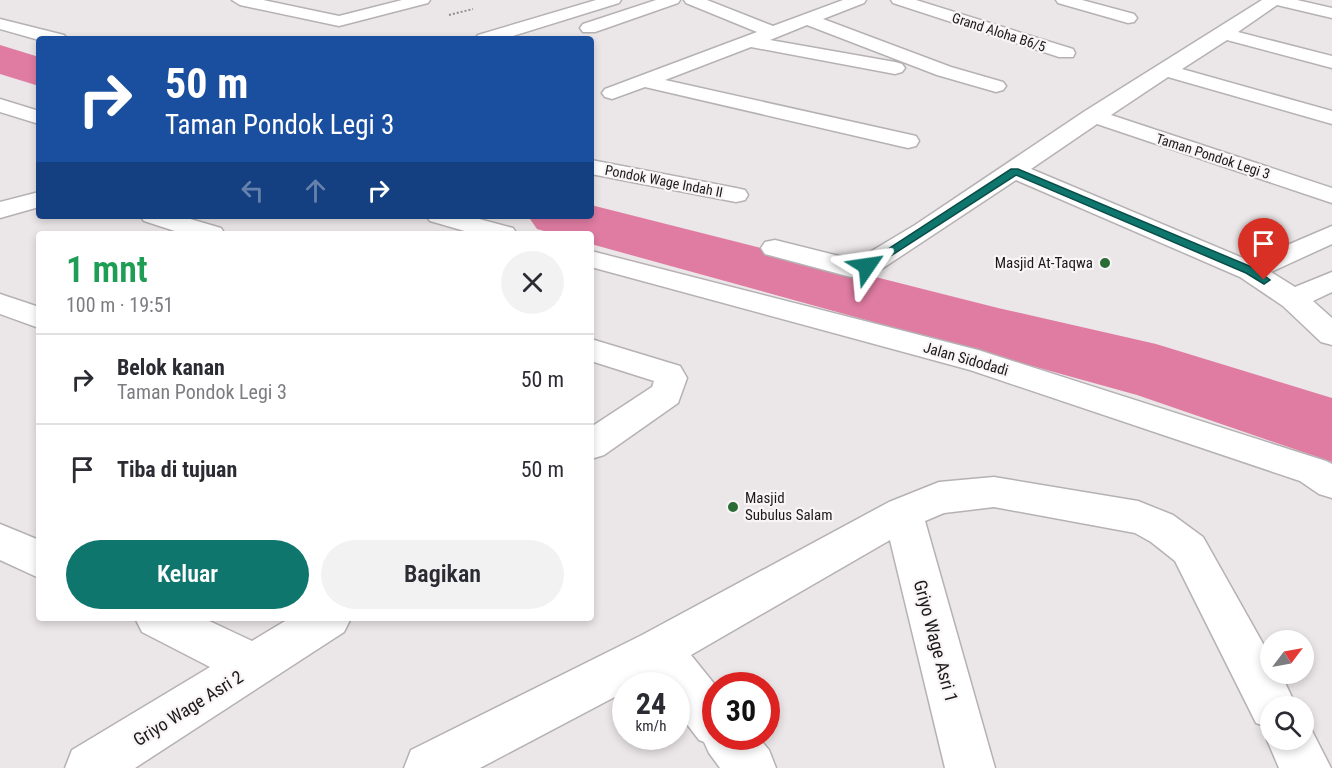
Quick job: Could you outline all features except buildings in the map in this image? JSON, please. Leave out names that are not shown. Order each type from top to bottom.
[{"type":"street","points":[[240,0],[339,21],[422,0]]},
{"type":"street","points":[[494,36],[613,0]]},
{"type":"street","points":[[576,32],[672,0]]},
{"type":"street","points":[[692,0],[773,32]]},
{"type":"street","points":[[612,93],[858,0]]},
{"type":"street","name":"Grand Aloha B6/5","points":[[899,0],[1066,53]]},
{"type":"street","points":[[1064,0],[1128,18]]},
{"type":"street","points":[[775,248],[851,268],[867,266],[1015,171],[1093,116],[1168,71],[1275,0],[1332,13]]},
{"type":"street","points":[[806,19],[944,71],[996,86]]},
{"type":"street","points":[[0,24],[46,36]]},
{"type":"street","points":[[1226,34],[1332,62]]},
{"type":"street","points":[[746,41],[906,69],[944,71]]},
{"type":"street","points":[[1168,71],[1332,118]]},
{"type":"street","points":[[643,81],[908,141]]},
{"type":"street","points":[[0,105],[36,117]]},
{"type":"street","name":"Taman Pondok Legi 3","points":[[1093,116],[1332,196]]},
{"type":"street","name":"Pondok Wage Indah II","points":[[594,168],[736,195]]},
{"type":"street","points":[[1015,171],[1250,271],[1293,299],[1332,335]]},
{"type":"street","points":[[0,210],[36,200]]},
{"type":"street","points":[[163,219],[202,231]]},
{"type":"street","points":[[450,219],[493,231]]},
{"type":"street","points":[[1250,271],[1332,234]]},
{"type":"street","name":"Jalan Sidodadi","points":[[594,259],[978,361],[1322,477]]},
{"type":"street","points":[[1293,299],[1332,281]]},
{"type":"street","points":[[0,303],[36,317]]},
{"type":"street","points":[[594,351],[668,374],[671,378],[666,394],[594,443]]},
{"type":"street","points":[[429,768],[658,650],[903,513],[939,498],[962,494],[994,492],[1138,517],[1170,532],[1189,549],[1268,696]]},
{"type":"street","name":"Griyo Wage Asri 1","points":[[903,513],[970,768]]},
{"type":"street","points":[[0,541],[36,559]]},
{"type":"street","name":"Griyo Wage Asri 2","points":[[163,621],[255,666]]},
{"type":"street","name":"Griyo Wage Asri 2","points":[[90,768],[324,621]]},
{"type":"street","points":[[658,650],[702,705]]},
{"type":"street","points":[[737,750],[751,768]]},
{"type":"street","points":[[1296,750],[1306,768]]},
{"type":"waterway","points":[[0,59],[36,71]]},
{"type":"waterway","points":[[570,219],[998,333],[1156,372],[1332,430]]},
{"type":"place","name":"Masjid At-Taqwa","points":[[1105,263]]},
{"type":"place","name":"Masjid Subulus Salam","points":[[733,507]]},
{"type":"route","points":[[867,266],[1015,171],[1250,271],[1264,280]]}]
